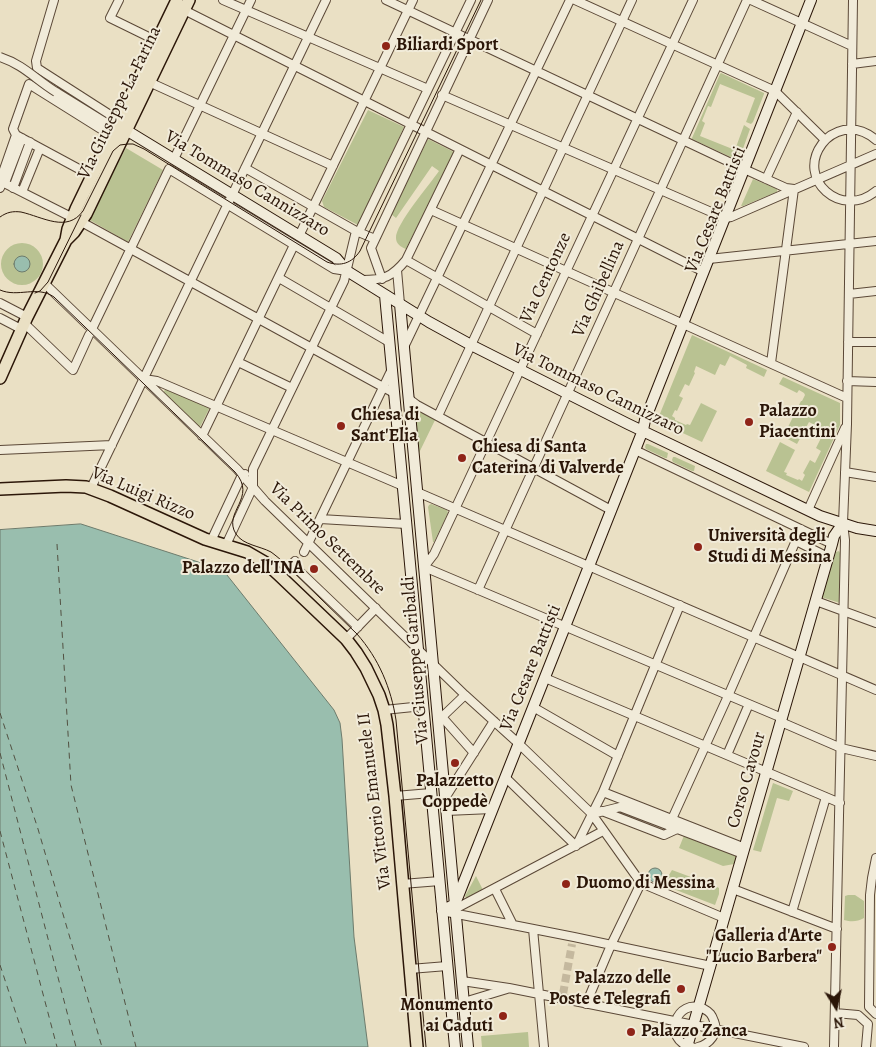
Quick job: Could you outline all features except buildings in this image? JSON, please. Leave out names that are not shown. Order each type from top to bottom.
[{"type":"main road","name":"Via Giuseppe La Farina","points":[[77,220],[177,0]]},
{"type":"main road","name":"Via Cesare Battisti","points":[[455,909],[492,809],[643,430],[650,422],[804,24],[811,0]]},
{"type":"main road","name":"Via Cesare Battisti","points":[[804,24],[817,0]]},
{"type":"main road","name":"Via Giuseppe La Farina","points":[[77,220],[92,176],[118,129],[149,82],[186,5]]},
{"type":"main road","name":"Via Tommaso Cannizzaro","points":[[118,129],[174,159],[230,200],[297,240],[336,258],[347,271],[471,345],[824,518],[876,532]]},
{"type":"main road","points":[[1,373],[66,240],[74,232],[77,220]]},
{"type":"main road","name":"Via Cesare Battisti","points":[[686,325],[704,272],[712,258]]},
{"type":"main road","name":"Via Giuseppe Garibaldi","points":[[385,295],[455,1047]]},
{"type":"main road","name":"Via Giuseppe Garibaldi","points":[[400,304],[433,663],[440,717],[446,811],[468,1047]]},
{"type":"main road","name":"Via Luigi Rizzo","points":[[0,489],[72,486],[91,488],[212,541]]},
{"type":"main road","name":"Via Tommaso Cannizzaro","points":[[843,523],[858,522],[876,525]]},
{"type":"main road","name":"Corso Cavour","points":[[689,1047],[710,966],[816,601],[828,557],[829,542],[843,523]]},
{"type":"main road","name":"Via Vittorio Emanuele II","points":[[212,541],[246,552],[266,563],[281,576],[346,639],[366,668],[379,695],[387,725],[395,796],[417,1047]]},
{"type":"main road","points":[[442,911],[455,909]]},
{"type":"street","points":[[54,0],[36,61],[36,67],[118,129]]},
{"type":"street","points":[[117,0],[110,18],[157,41]]},
{"type":"street","points":[[223,0],[428,89]]},
{"type":"street","points":[[174,159],[251,0]]},
{"type":"street","points":[[91,488],[326,0]]},
{"type":"street","points":[[386,0],[747,171],[786,188],[794,189]]},
{"type":"street","points":[[202,436],[413,0]]},
{"type":"street","points":[[226,545],[253,487],[253,469],[344,281],[357,231],[400,148],[471,0]]},
{"type":"street","points":[[382,279],[370,248],[488,0]]},
{"type":"street","points":[[404,347],[570,0]]},
{"type":"street","points":[[576,0],[777,93],[825,140]]},
{"type":"street","points":[[438,416],[632,0]]},
{"type":"street","name":"Via Centonze","points":[[424,567],[434,554],[693,0]]},
{"type":"street","name":"Via Ghibellina","points":[[478,590],[747,0]]},
{"type":"street","points":[[751,0],[852,46]]},
{"type":"street","points":[[834,1047],[844,612],[845,540],[843,523],[848,381],[852,0]]},
{"type":"street","points":[[186,5],[234,35],[704,272]]},
{"type":"street","points":[[0,57],[21,66],[45,85],[118,129]]},
{"type":"street","points":[[852,64],[876,61]]},
{"type":"street","points":[[149,82],[333,166]]},
{"type":"street","points":[[92,176],[19,136],[13,129],[28,84],[118,129]]},
{"type":"street","points":[[442,95],[613,170],[728,217],[876,154]]},
{"type":"street","points":[[766,179],[797,112]]},
{"type":"street","points":[[876,140],[862,132],[851,130],[834,134],[825,140],[818,150],[815,168],[817,179],[823,188],[830,195],[840,200],[864,199],[876,191]]},
{"type":"street","points":[[1,185],[6,180],[19,136]]},
{"type":"street","points":[[13,188],[30,142]]},
{"type":"street","points":[[22,192],[40,148]]},
{"type":"street","points":[[400,148],[414,155]]},
{"type":"street","points":[[362,280],[382,279],[397,270],[406,260],[460,149]]},
{"type":"street","points":[[245,168],[374,239]]},
{"type":"street","name":"Via Tommaso Cannizzaro","points":[[131,249],[169,169],[230,200]]},
{"type":"street","points":[[387,174],[402,181]]},
{"type":"street","points":[[382,184],[397,191]]},
{"type":"street","points":[[1,185],[22,192],[77,220],[394,393]]},
{"type":"street","points":[[771,363],[794,189]]},
{"type":"street","points":[[431,210],[847,398]]},
{"type":"street","points":[[712,258],[876,241]]},
{"type":"street","points":[[0,303],[73,370],[131,249]]},
{"type":"street","points":[[406,260],[537,334]]},
{"type":"street","name":"Via Giuseppe Garibaldi","points":[[397,270],[400,304]]},
{"type":"street","points":[[279,278],[389,342]]},
{"type":"street","name":"Via Primo Settembre","points":[[44,283],[90,332],[144,379],[308,543],[465,695],[592,814],[641,883]]},
{"type":"street","points":[[849,294],[876,291]]},
{"type":"street","points":[[0,318],[24,323]]},
{"type":"street","points":[[848,342],[876,342]]},
{"type":"street","points":[[238,362],[292,388]]},
{"type":"street","points":[[304,552],[392,370]]},
{"type":"street","points":[[144,379],[157,381],[403,486]]},
{"type":"street","points":[[848,381],[876,382]]},
{"type":"street","points":[[409,399],[611,510]]},
{"type":"street","points":[[808,510],[847,424]]},
{"type":"street","points":[[0,450],[112,445]]},
{"type":"street","points":[[635,450],[829,542]]},
{"type":"street","points":[[830,462],[845,469],[876,478]]},
{"type":"street","points":[[212,541],[242,475],[253,469]]},
{"type":"street","points":[[417,492],[876,690]]},
{"type":"street","points":[[320,519],[406,524]]},
{"type":"street","points":[[672,819],[801,529]]},
{"type":"street","points":[[796,542],[828,557]]},
{"type":"street","points":[[295,561],[292,564],[358,626]]},
{"type":"street","points":[[424,567],[749,704],[841,748],[876,756]]},
{"type":"street","points":[[816,601],[876,623]]},
{"type":"street","points":[[576,846],[603,792],[680,605]]},
{"type":"street","points":[[346,639],[376,608]]},
{"type":"street","points":[[544,678],[840,803]]},
{"type":"street","points":[[465,695],[440,717],[474,753]]},
{"type":"street","points":[[727,755],[749,704]]},
{"type":"street","points":[[384,710],[423,706]]},
{"type":"street","points":[[533,707],[618,756]]},
{"type":"street","points":[[445,798],[494,721]]},
{"type":"street","points":[[505,777],[576,846]]},
{"type":"street","points":[[603,792],[672,819],[744,851]]},
{"type":"street","points":[[395,796],[431,793]]},
{"type":"street","points":[[792,912],[826,797]]},
{"type":"street","points":[[592,814],[620,807],[677,829],[744,851]]},
{"type":"street","points":[[446,811],[492,809]]},
{"type":"street","points":[[602,811],[664,835],[677,829]]},
{"type":"street","points":[[455,909],[603,831]]},
{"type":"street","points":[[876,858],[871,887],[869,1007],[876,1014]]},
{"type":"street","points":[[402,884],[440,881]]},
{"type":"street","points":[[586,1004],[611,945],[641,883],[724,918]]},
{"type":"street","points":[[495,889],[513,925]]},
{"type":"street","points":[[733,889],[837,928]]},
{"type":"street","points":[[455,909],[573,941],[611,945],[710,966]]},
{"type":"street","points":[[533,929],[544,1047]]},
{"type":"street","points":[[410,969],[448,966]]},
{"type":"street","points":[[462,981],[562,996],[586,1004],[804,1047]]},
{"type":"street","points":[[464,1002],[508,988]]},
{"type":"street","points":[[689,1047],[682,1043],[674,1030],[679,1014],[684,1009],[693,1006],[708,1011],[715,1023],[716,1030],[709,1045],[698,1047]]},
{"type":"street","points":[[835,1013],[858,1015],[868,1024],[866,1047]]},
{"type":"street","points":[[756,1047],[757,1037]]},
{"type":"shaded area","points":[[721,73],[764,93],[751,124],[746,122],[755,98],[720,84],[711,107],[708,106],[702,121],[705,123],[700,136],[735,150],[744,125],[750,129],[739,160],[692,139]]},
{"type":"shaded area","points":[[368,110],[404,127],[358,225],[324,207],[322,201]]},
{"type":"shaded area","points":[[428,139],[454,152],[406,249],[397,242],[397,232],[439,171],[432,166],[396,218],[391,214]]},
{"type":"shaded area","points":[[126,148],[163,170],[128,242],[88,219]]},
{"type":"shaded area","points":[[753,179],[777,189],[777,192],[741,206]]},
{"type":"shaded area","points":[[22,243],[37,249],[43,264],[37,279],[22,285],[7,279],[1,264],[7,249]]},
{"type":"shaded area","points":[[22,256],[30,264],[22,272],[14,264]]},
{"type":"shaded area","points":[[692,335],[767,370],[764,377],[746,368],[747,365],[730,356],[725,366],[720,364],[715,375],[696,366],[689,386],[685,384],[679,396],[683,398],[677,411],[675,410],[672,416],[675,420],[690,425],[701,403],[717,411],[702,442],[657,421]]},
{"type":"shaded area","points":[[783,377],[840,403],[840,425],[809,492],[766,471],[780,442],[795,450],[784,472],[787,473],[786,475],[802,481],[805,475],[803,473],[810,460],[815,463],[821,451],[816,448],[827,431],[809,422],[797,444],[784,437],[805,395],[799,390],[797,393],[779,384]]},
{"type":"shaded area","points":[[166,389],[210,407],[199,429],[163,394]]},
{"type":"shaded area","points":[[415,406],[436,418],[418,455]]},
{"type":"shaded area","points":[[646,444],[668,453],[667,458],[646,449]]},
{"type":"shaded area","points":[[673,457],[695,466],[694,471],[673,462]]},
{"type":"shaded area","points":[[431,504],[447,510],[448,513],[434,542],[428,507]]},
{"type":"shaded area","points":[[81,524],[223,570],[334,710],[340,723],[342,739],[354,937],[368,1047],[0,1047],[0,530]]},
{"type":"shaded area","points":[[839,551],[840,603],[821,597],[836,552]]},
{"type":"shaded area","points":[[773,783],[793,791],[789,801],[777,798],[761,852],[753,850]]},
{"type":"shaded area","points":[[685,833],[737,853],[734,864],[723,866],[679,848]]},
{"type":"shaded area","points":[[655,868],[660,870],[662,875],[660,880],[655,882],[650,880],[648,875],[650,870]]},
{"type":"shaded area","points":[[672,870],[719,888],[715,905],[663,885]]},
{"type":"shaded area","points":[[476,876],[483,890],[466,898],[465,896]]},
{"type":"shaded area","points":[[855,895],[864,901],[864,918],[854,921],[844,920],[845,896]]},
{"type":"shaded area","points":[[528,1032],[529,1047],[482,1047],[481,1036]]},
{"type":"ferry route","points":[[57,544],[71,785],[136,1047]]},
{"type":"ferry route","points":[[0,713],[38,829],[102,1047]]},
{"type":"ferry route","points":[[0,753],[76,1047]]},
{"type":"ferry route","points":[[0,831],[57,1047]]},
{"type":"ferry route","points":[[0,965],[27,1047]]},
{"type":"tunnel","points":[[563,994],[572,944]]},
{"type":"tram line","points":[[0,217],[8,213],[21,212],[54,222],[70,221],[77,218],[83,211],[113,151],[120,145],[133,144],[327,262],[346,263],[360,251],[481,0]]},
{"type":"tram line","points":[[35,293],[40,291],[48,282],[81,215]]},
{"type":"tram line","points":[[0,290],[14,293],[41,292],[54,297],[235,472],[241,481],[243,490],[233,519],[233,526],[239,538],[271,552],[282,561],[357,634],[372,653],[387,685],[396,720],[426,1047]]},
{"type":"place","name":"Biliardi Sport","points":[[386,46]]},
{"type":"place","name":"Palazzo Piacentini","points":[[749,422]]},
{"type":"place","name":"Chiesa di Sant'Elia","points":[[341,426]]},
{"type":"place","name":"Chiesa di Santa Caterina di Valverde","points":[[462,458]]},
{"type":"place","name":"Università degli Studi di Messina","points":[[698,547]]},
{"type":"place","name":"Palazzo dell'INA","points":[[314,569]]},
{"type":"place","name":"Palazzetto Coppedè","points":[[455,763]]},
{"type":"place","name":"Duomo di Messina","points":[[566,884]]},
{"type":"place","name":"Galleria d'Arte \"Lucio Barbera\"","points":[[832,947]]},
{"type":"place","name":"Palazzo delle Poste e Telegrafi","points":[[681,989]]},
{"type":"place","name":"Monumento ai Caduti","points":[[503,1016]]},
{"type":"place","name":"Palazzo Zanca","points":[[631,1032]]}]
